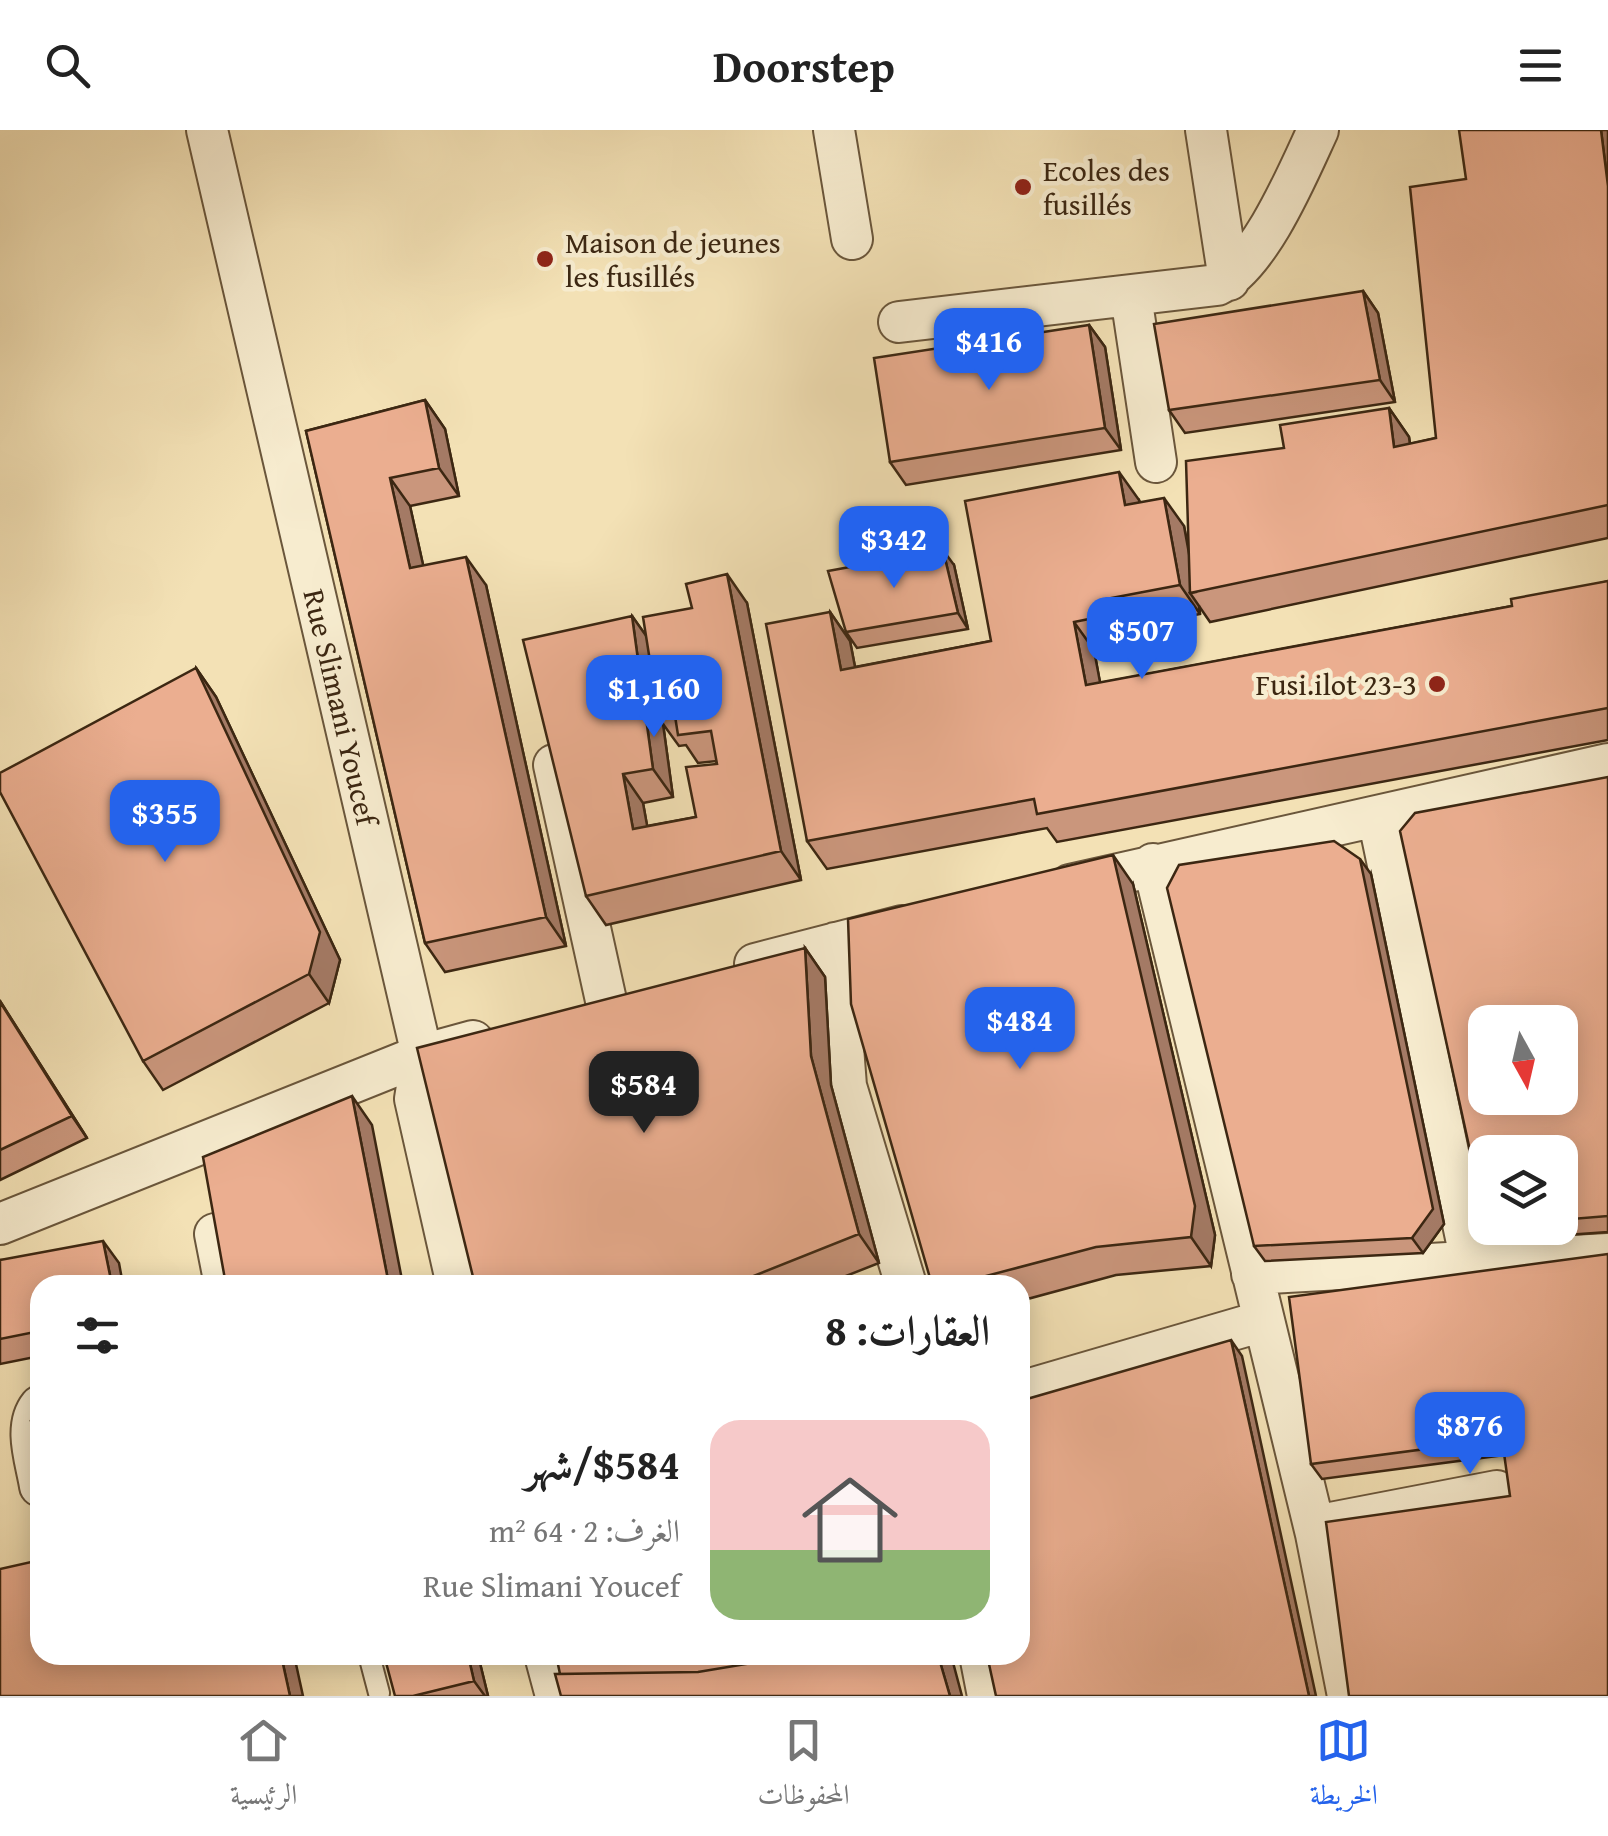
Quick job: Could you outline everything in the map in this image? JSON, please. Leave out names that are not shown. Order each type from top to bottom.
[{"type":"street","name":"Rue Slimani Youcef","points":[[207,130],[422,1055],[416,1099],[455,1275]]},
{"type":"street","points":[[834,130],[852,238]]},
{"type":"street","points":[[1206,130],[1229,280]]},
{"type":"street","points":[[898,322],[1217,286],[1229,280],[1246,262],[1286,198],[1318,130]]},
{"type":"street","points":[[1131,296],[1156,462]]},
{"type":"street","points":[[1041,892],[1608,764]]},
{"type":"street","points":[[554,765],[607,1004]]},
{"type":"street","points":[[1378,817],[1471,1262]]},
{"type":"street","points":[[1153,864],[1314,1526],[1348,1696]]},
{"type":"street","points":[[721,974],[947,915]]},
{"type":"street","points":[[835,943],[846,1086],[903,1275]]},
{"type":"street","points":[[0,1224],[422,1055],[514,1030]]},
{"type":"street","points":[[215,1234],[222,1275]]},
{"type":"street","points":[[1252,1274],[1608,1254]]},
{"type":"street","points":[[1030,1389],[1263,1320]]},
{"type":"street","points":[[1314,1526],[1497,1491]]},
{"type":"street","points":[[548,1665],[556,1696]]},
{"type":"street","points":[[982,1665],[988,1696]]},
{"type":"lane","points":[[371,1665],[378,1693]]},
{"type":"building","points":[[1459,130],[1601,130],[1608,186],[1608,505],[1190,593],[1186,461],[1284,448],[1280,425],[1389,408],[1394,447],[1436,438],[1410,187],[1466,179]]},
{"type":"building","points":[[1363,291],[1380,380],[1169,410],[1154,324]]},
{"type":"building","points":[[1089,325],[1105,428],[890,462],[874,358]]},
{"type":"building","points":[[425,400],[439,468],[390,478],[410,568],[466,557],[546,917],[425,943],[306,431]]},
{"type":"building","name":"Fusi.ilot 23-3","points":[[1119,472],[1125,505],[1164,498],[1180,585],[1101,600],[1104,616],[1074,622],[1086,685],[1512,606],[1511,599],[1608,581],[1608,708],[1037,814],[1034,799],[807,841],[766,624],[830,612],[841,670],[991,641],[965,501]]},
{"type":"building","points":[[943,550],[958,613],[846,632],[828,571]]},
{"type":"building","points":[[727,574],[781,851],[586,896],[523,640],[632,616],[653,769],[623,774],[633,829],[696,817],[686,767],[717,764],[711,731],[678,735],[675,716],[659,718],[643,617],[692,608],[686,584]]},
{"type":"building","points":[[196,668],[320,932],[309,974],[143,1061],[0,792],[0,773]]},
{"type":"building","points":[[1608,777],[1608,1216],[1578,1218],[1578,1135],[1468,1135],[1468,1141],[1400,831],[1415,813]]},
{"type":"building","points":[[1334,841],[1360,859],[1433,1209],[1412,1238],[1254,1246],[1167,888],[1179,865]]},
{"type":"building","points":[[1113,855],[1195,1206],[1191,1237],[1096,1247],[990,1275],[929,1275],[851,1004],[848,919]]},
{"type":"building","points":[[805,948],[811,1056],[859,1234],[756,1275],[473,1275],[417,1048]]},
{"type":"building","points":[[0,1002],[72,1116],[0,1150]]},
{"type":"building","points":[[352,1096],[387,1275],[224,1275],[203,1157]]},
{"type":"building","points":[[103,1241],[110,1275],[30,1275],[30,1333],[0,1339],[0,1260]]},
{"type":"building","points":[[1608,1254],[1608,1696],[1349,1696],[1326,1522],[1510,1496],[1502,1439],[1311,1464],[1289,1297]]},
{"type":"building","points":[[1231,1340],[1309,1696],[996,1696],[989,1665],[1030,1665],[1030,1398]]},
{"type":"building","points":[[30,1562],[30,1665],[283,1665],[290,1696],[0,1696],[0,1569]]},
{"type":"building","points":[[387,1665],[470,1665],[474,1681],[413,1696],[395,1696]]},
{"type":"building","points":[[558,1665],[740,1665],[698,1672],[560,1674]]},
{"type":"building","points":[[740,1665],[941,1665],[950,1696],[561,1696],[555,1674],[698,1672]]},
{"type":"place","name":"Ecoles des fusillés","points":[[1023,187]]},
{"type":"place","name":"Maison de jeunes les fusillés","points":[[545,259]]},
{"type":"place","name":"Fusi.ilot 23-3","points":[[1437,684]]}]
